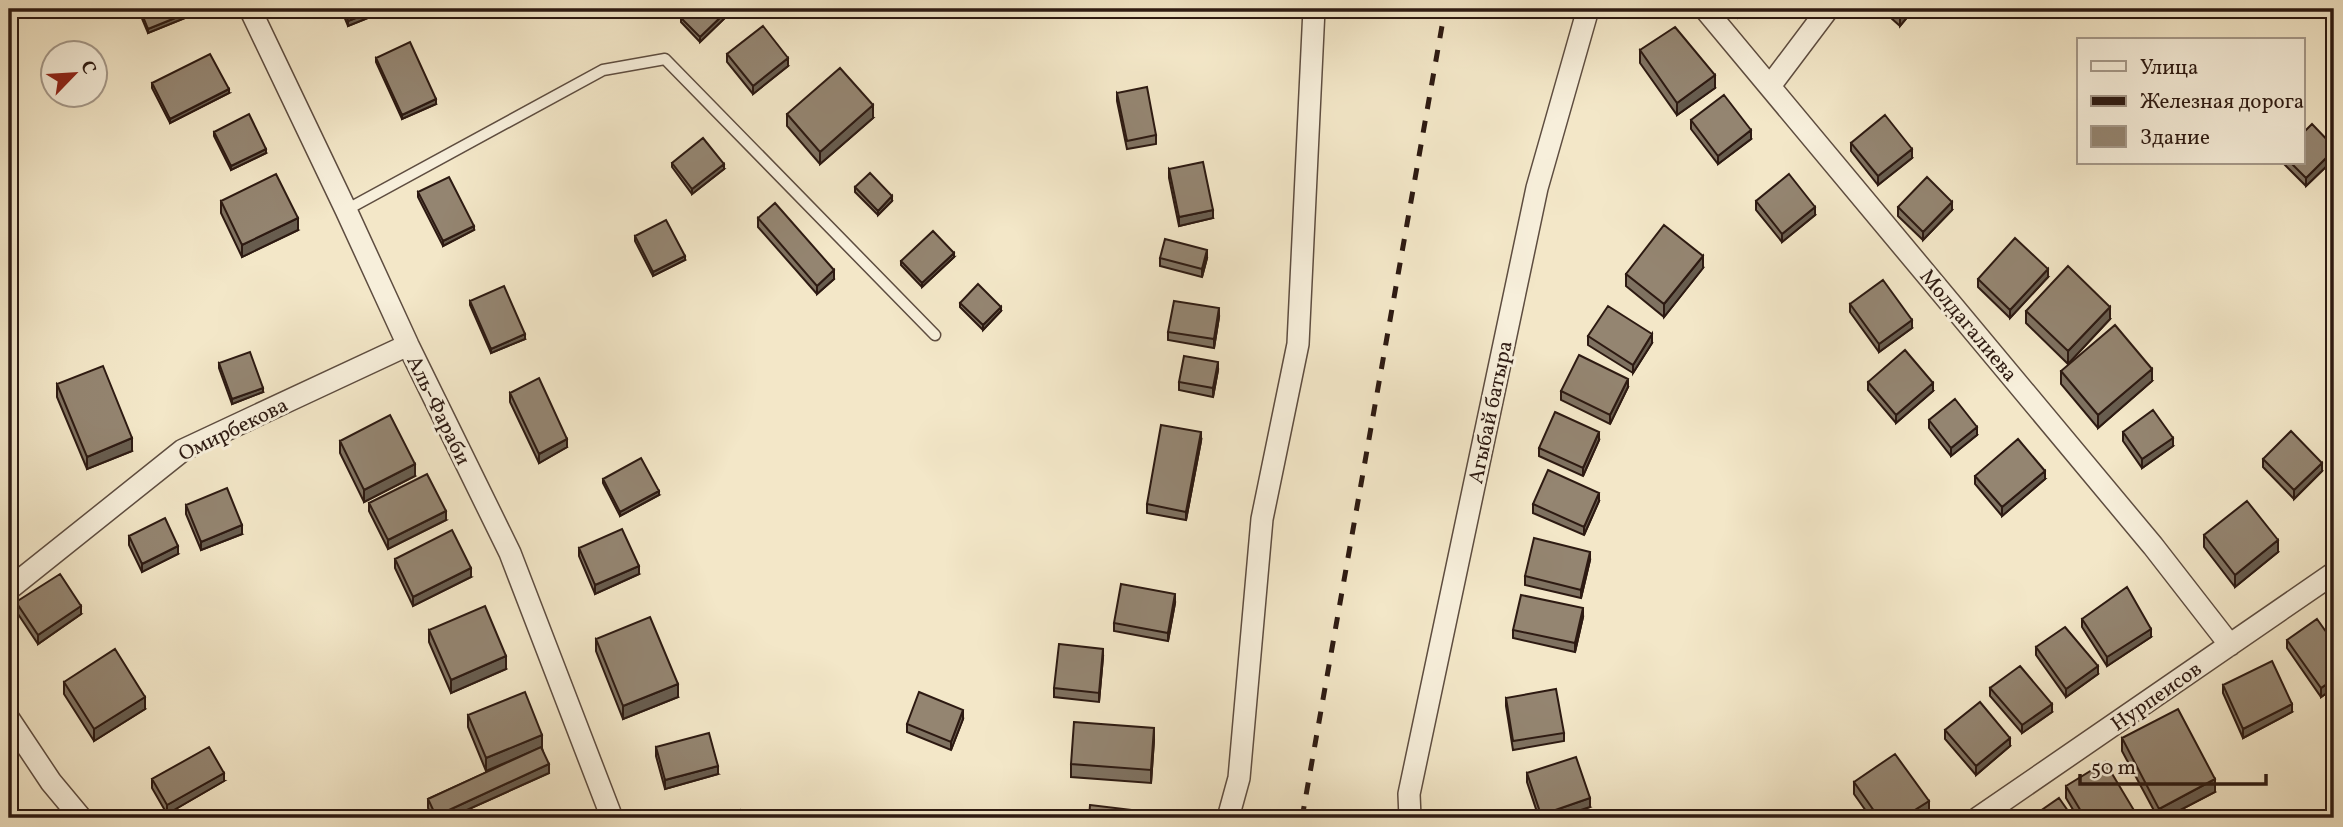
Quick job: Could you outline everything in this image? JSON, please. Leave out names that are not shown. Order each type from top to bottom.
[{"type":"street","name":"Аль-Фараби","points":[[250,9],[510,554],[612,818]]},
{"type":"street","points":[[1228,818],[1239,778],[1262,519],[1298,344],[1314,9]]},
{"type":"street","name":"Агыбай батыра","points":[[1410,818],[1409,794],[1534,202],[1588,9]]},
{"type":"street","name":"Молдагалиева","points":[[1705,9],[2153,546],[2230,645]]},
{"type":"street","points":[[1770,86],[1828,9]]},
{"type":"street","name":"Омирбекова","points":[[9,589],[183,450],[408,345]]},
{"type":"street","name":"Нурпеисов","points":[[1978,818],[2334,573]]},
{"type":"street","points":[[9,719],[51,782],[82,818]]},
{"type":"lane","points":[[346,210],[603,70],[665,59],[934,335]]},
{"type":"building","points":[[140,9],[183,9],[185,14],[148,29]]},
{"type":"building","points":[[343,9],[379,9],[348,21]]},
{"type":"building","points":[[690,9],[729,9],[700,37],[681,18]]},
{"type":"building","points":[[1890,9],[1907,9],[1900,18]]},
{"type":"building","points":[[763,26],[788,58],[753,86],[727,54]]},
{"type":"building","points":[[1675,27],[1715,75],[1677,103],[1640,50]]},
{"type":"building","points":[[410,42],[436,99],[402,115],[376,58]]},
{"type":"building","points":[[210,54],[229,89],[170,119],[152,83]]},
{"type":"building","points":[[840,68],[873,105],[820,152],[787,114]]},
{"type":"building","points":[[1147,87],[1156,135],[1127,141],[1117,93]]},
{"type":"building","points":[[1724,95],[1751,130],[1718,156],[1691,120]]},
{"type":"building","points":[[249,114],[266,149],[231,166],[214,132]]},
{"type":"building","points":[[1885,115],[1912,149],[1878,176],[1851,143]]},
{"type":"building","points":[[2312,124],[2334,147],[2306,178],[2292,164],[2304,164],[2304,132]]},
{"type":"building","points":[[703,138],[724,164],[692,189],[672,163]]},
{"type":"building","points":[[1203,162],[1213,210],[1179,217],[1169,169]]},
{"type":"building","points":[[870,173],[892,196],[878,211],[855,187]]},
{"type":"building","points":[[276,174],[298,218],[242,245],[221,201]]},
{"type":"building","points":[[1789,174],[1815,207],[1782,234],[1756,201]]},
{"type":"building","points":[[449,177],[474,226],[443,241],[418,192]]},
{"type":"building","points":[[1927,177],[1952,202],[1923,232],[1898,207]]},
{"type":"building","points":[[775,203],[834,270],[817,286],[758,218]]},
{"type":"building","points":[[666,220],[685,256],[653,272],[635,236]]},
{"type":"building","points":[[1664,225],[1703,256],[1664,304],[1626,274]]},
{"type":"building","points":[[933,231],[954,253],[922,283],[901,261]]},
{"type":"building","points":[[2015,238],[2048,269],[2010,310],[1978,279]]},
{"type":"building","points":[[1165,239],[1207,250],[1202,269],[1160,258]]},
{"type":"building","points":[[2068,266],[2110,307],[2068,351],[2026,311]]},
{"type":"building","points":[[1883,280],[1912,320],[1879,344],[1850,304]]},
{"type":"building","points":[[978,284],[1001,307],[983,325],[960,303]]},
{"type":"building","points":[[504,286],[525,334],[491,349],[470,301]]},
{"type":"building","points":[[1174,301],[1219,308],[1214,339],[1168,332]]},
{"type":"building","points":[[1608,306],[1652,334],[1633,365],[1588,336]]},
{"type":"building","points":[[2115,325],[2152,369],[2098,415],[2061,371]]},
{"type":"building","points":[[1905,350],[1933,383],[1896,415],[1868,382]]},
{"type":"building","points":[[250,352],[263,388],[232,399],[219,363]]},
{"type":"building","points":[[1579,355],[1628,379],[1610,415],[1561,391]]},
{"type":"building","points":[[1184,356],[1218,362],[1213,388],[1179,382]]},
{"type":"building","points":[[103,366],[132,438],[87,457],[57,384]]},
{"type":"building","points":[[539,378],[567,439],[539,454],[510,393]]},
{"type":"building","points":[[1955,399],[1977,427],[1951,448],[1929,420]]},
{"type":"building","points":[[2153,410],[2173,438],[2142,459],[2123,432]]},
{"type":"building","points":[[1555,412],[1599,432],[1583,468],[1539,448]]},
{"type":"building","points":[[390,415],[415,464],[364,490],[340,441]]},
{"type":"building","points":[[1161,425],[1201,432],[1186,512],[1147,504]]},
{"type":"building","points":[[2291,431],[2322,463],[2294,490],[2263,459]]},
{"type":"building","points":[[2018,439],[2045,471],[2002,507],[1975,476]]},
{"type":"building","points":[[641,458],[659,491],[620,512],[603,479]]},
{"type":"building","points":[[1548,470],[1599,493],[1584,527],[1533,504]]},
{"type":"building","points":[[427,474],[446,511],[388,540],[369,503]]},
{"type":"building","points":[[227,488],[242,525],[201,542],[186,505]]},
{"type":"building","points":[[2247,501],[2278,540],[2235,575],[2204,535]]},
{"type":"building","points":[[165,518],[178,546],[142,564],[129,536]]},
{"type":"building","points":[[622,529],[639,566],[595,585],[579,548]]},
{"type":"building","points":[[452,530],[471,568],[413,597],[395,559]]},
{"type":"building","points":[[1534,538],[1590,552],[1581,590],[1525,576]]},
{"type":"building","points":[[60,574],[81,606],[38,635],[16,602]]},
{"type":"building","points":[[1121,584],[1175,594],[1168,633],[1114,623]]},
{"type":"building","points":[[2127,587],[2151,629],[2107,657],[2082,619]]},
{"type":"building","points":[[1521,595],[1583,608],[1575,643],[1513,630]]},
{"type":"building","points":[[485,606],[506,656],[451,680],[429,630]]},
{"type":"building","points":[[650,617],[678,684],[623,706],[596,639]]},
{"type":"building","points":[[2317,619],[2334,643],[2334,679],[2321,688],[2287,640]]},
{"type":"building","points":[[2065,627],[2098,666],[2066,689],[2036,647]]},
{"type":"building","points":[[1059,644],[1103,649],[1099,693],[1054,688]]},
{"type":"building","points":[[115,649],[145,697],[94,729],[64,682]]},
{"type":"building","points":[[2272,661],[2292,704],[2243,729],[2223,685]]},
{"type":"building","points":[[2020,666],[2052,704],[2022,725],[1990,688]]},
{"type":"building","points":[[1556,689],[1564,733],[1513,741],[1506,698]]},
{"type":"building","points":[[525,692],[542,735],[486,758],[468,715]]},
{"type":"building","points":[[919,692],[963,710],[951,742],[907,724]]},
{"type":"building","points":[[1980,702],[2010,738],[1976,766],[1945,730]]},
{"type":"building","points":[[2178,709],[2215,779],[2159,809],[2122,738]]},
{"type":"building","points":[[1074,722],[1154,728],[1151,770],[1071,764]]},
{"type":"building","points":[[709,733],[718,766],[665,780],[656,747]]},
{"type":"building","points":[[209,747],[224,773],[167,805],[152,779]]},
{"type":"building","points":[[541,747],[549,764],[436,816],[428,799]]},
{"type":"building","points":[[1895,754],[1929,801],[1902,818],[1879,818],[1854,782]]},
{"type":"building","points":[[1576,757],[1590,798],[1541,815],[1527,773]]},
{"type":"building","points":[[2105,762],[2138,817],[2085,818],[2066,786]]},
{"type":"building","points":[[2059,798],[2073,818],[2030,818]]},
{"type":"building","points":[[1090,805],[1141,811],[1140,818],[1089,818]]},
{"type":"building","points":[[740,810],[742,818],[709,818]]},
{"type":"railway","points":[[1302,818],[1445,9]]}]
